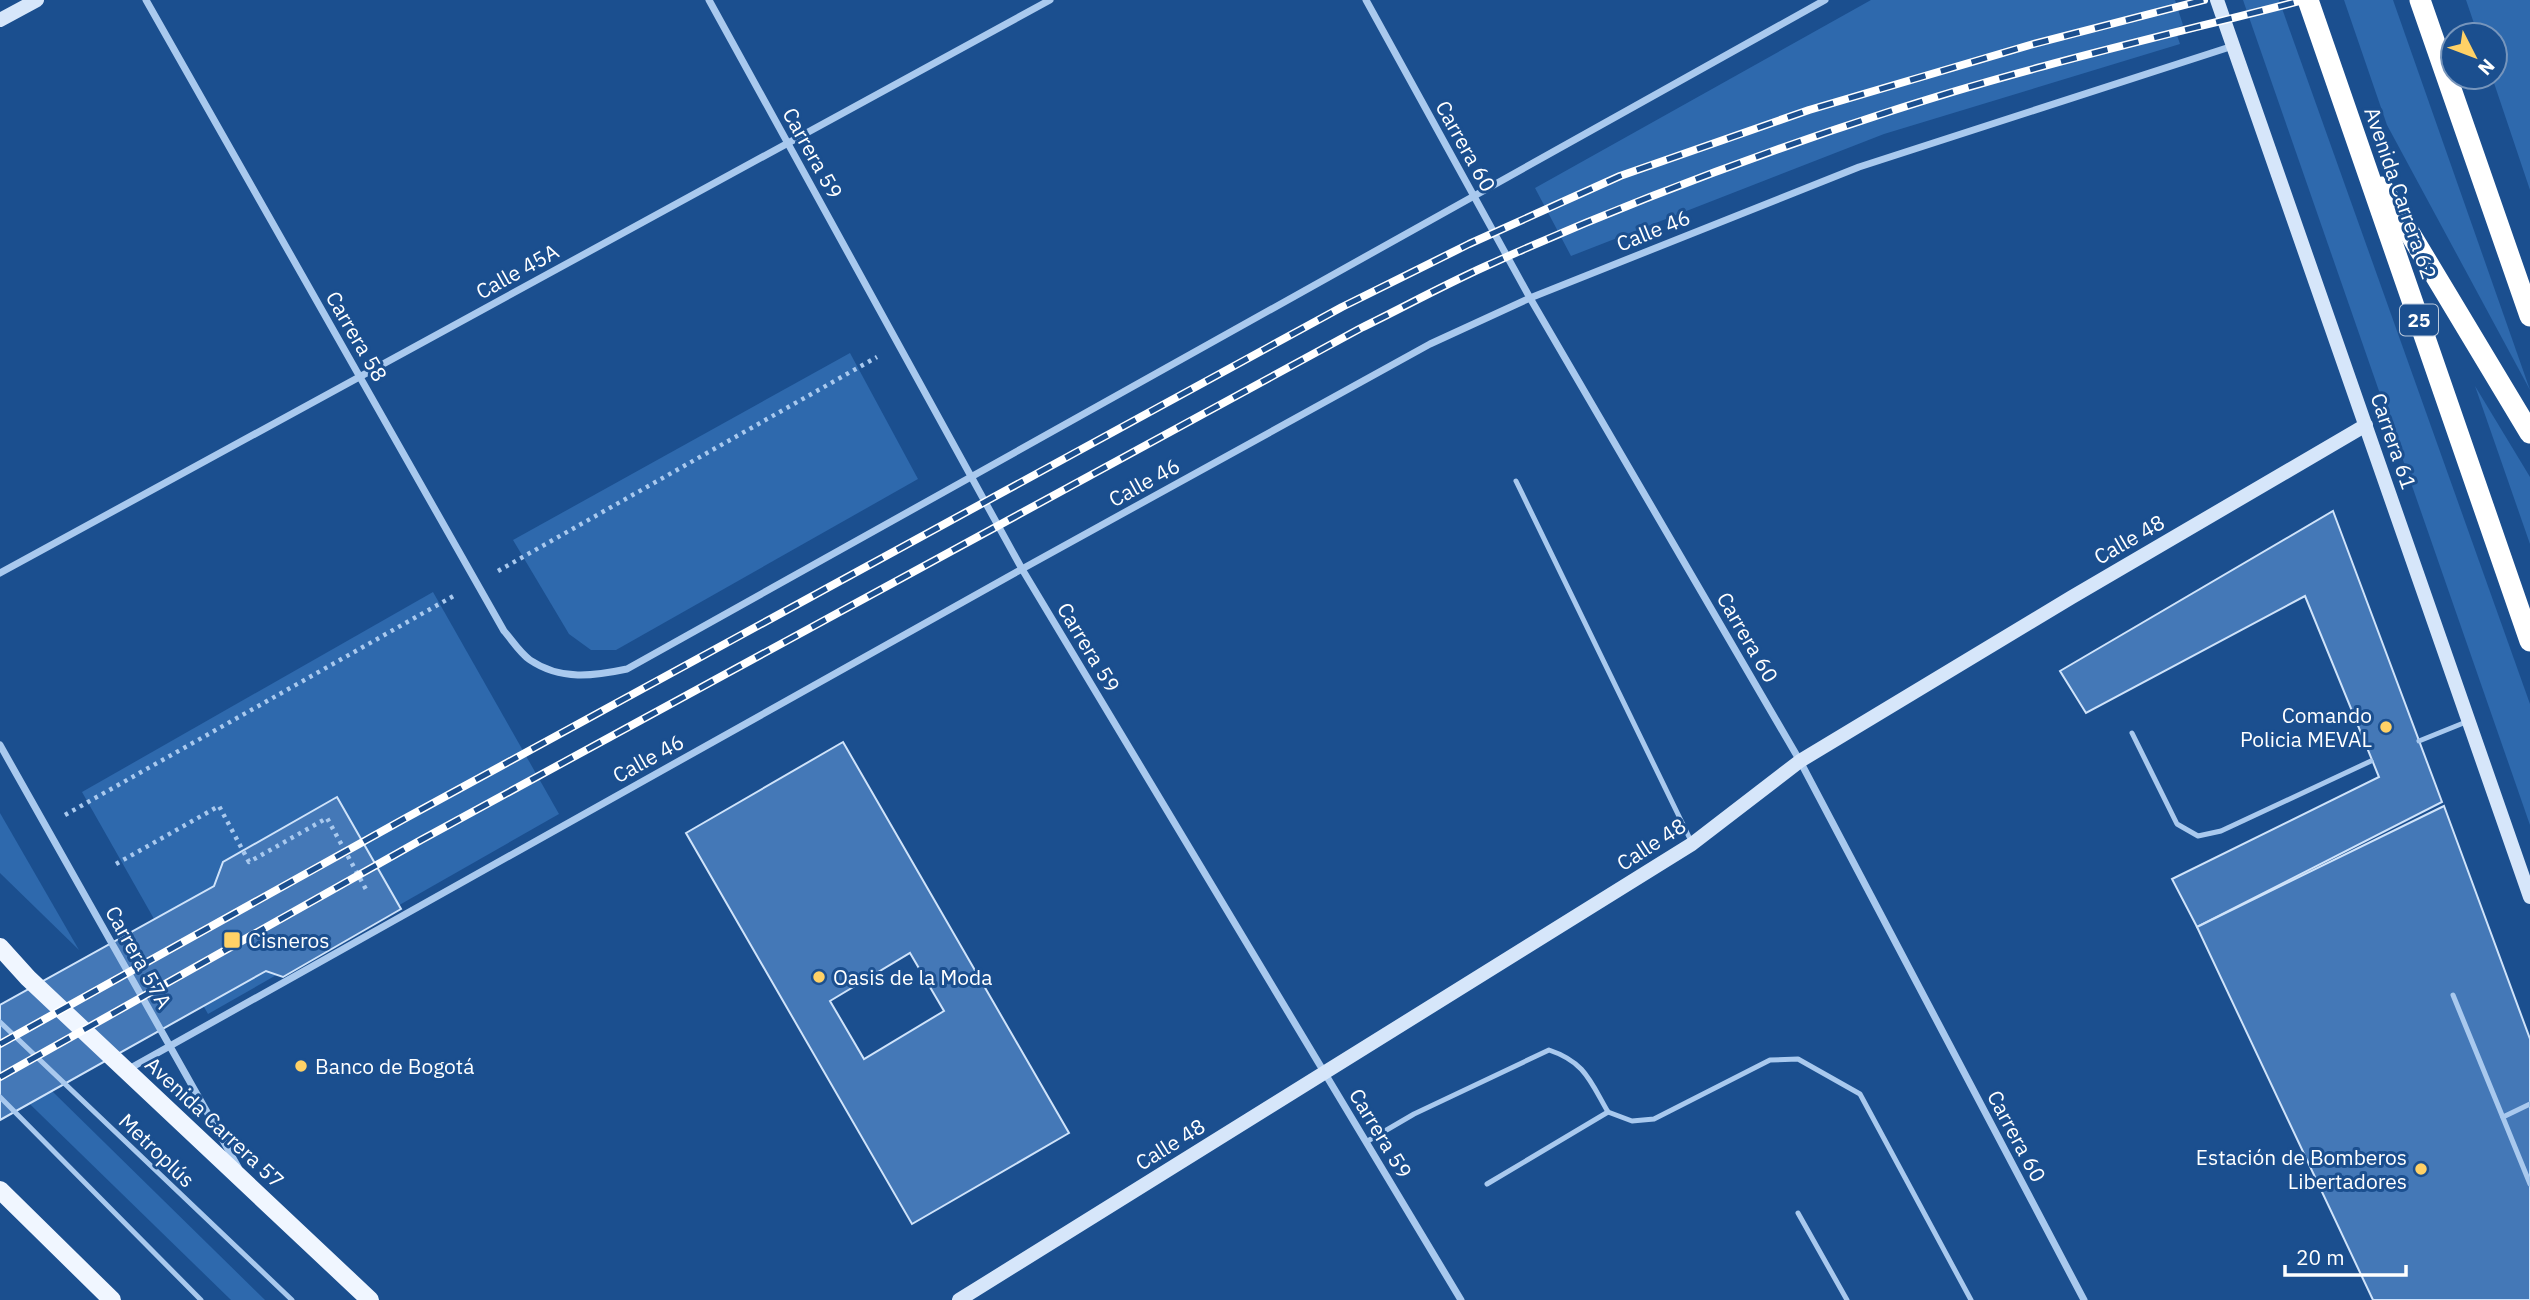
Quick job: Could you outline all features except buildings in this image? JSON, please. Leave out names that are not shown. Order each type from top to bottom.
[{"type":"highway","name":"Avenida Carrera 62","points":[[2308,0],[2530,641]]},
{"type":"highway","points":[[2420,0],[2530,316]]},
{"type":"highway","points":[[2360,150],[2530,433]]},
{"type":"main road","name":"Avenida Carrera 57","points":[[0,947],[28,978],[370,1300]]},
{"type":"main road","name":"Avenida Carrera 57","points":[[0,956],[28,978]]},
{"type":"main road","points":[[0,1179],[47,1235]]},
{"type":"main road","points":[[0,1189],[112,1300]]},
{"type":"street","points":[[0,20],[37,0]]},
{"type":"street","name":"Carrera 58","points":[[146,0],[504,631],[530,659],[557,672],[590,677],[627,669],[971,476]]},
{"type":"street","name":"Carrera 59","points":[[709,0],[1022,569],[1461,1300]]},
{"type":"street","name":"Calle 45A","points":[[0,573],[1050,0]]},
{"type":"street","name":"Carrera 60","points":[[1366,0],[1530,298],[1800,761],[2084,1300]]},
{"type":"street","points":[[971,476],[1825,0]]},
{"type":"street","name":"Carrera 61","points":[[2217,0],[2530,897]]},
{"type":"street","name":"Calle 46","points":[[126,1070],[1430,344],[1530,298],[1859,167],[2234,46]]},
{"type":"street","name":"Calle 48","points":[[959,1300],[1692,844],[1800,761],[2071,597],[2366,425]]},
{"type":"street","name":"Carrera 57A","points":[[0,745],[248,1186]]},
{"type":"lane","points":[[1517,481],[1692,844]]},
{"type":"lane","points":[[2419,741],[2469,720]]},
{"type":"lane","points":[[2132,733],[2177,824],[2198,836],[2221,831],[2371,761]]},
{"type":"lane","points":[[2453,995],[2530,1184]]},
{"type":"lane","name":"Metroplús","points":[[0,1022],[292,1300]]},
{"type":"lane","points":[[1366,1142],[1414,1114],[1549,1050],[1568,1057],[1585,1071],[1608,1112],[1632,1121],[1654,1119],[1770,1060],[1798,1059],[1860,1094],[1970,1300]]},
{"type":"lane","points":[[0,1097],[201,1300]]},
{"type":"lane","points":[[2503,1117],[2530,1104]]},
{"type":"lane","points":[[1487,1184],[1608,1112]]},
{"type":"lane","points":[[1798,1213],[1847,1300]]},
{"type":"path","points":[[116,864],[219,806],[249,862],[327,818],[368,893]]},
{"type":"shaded area","points":[[1871,0],[2175,0],[2183,25],[2175,29],[2180,44],[1884,134],[1571,256],[1535,188]]},
{"type":"shaded area","points":[[2243,0],[2279,0],[2530,704],[2530,825]]},
{"type":"shaded area","points":[[2344,0],[2393,0],[2530,390],[2387,125]]},
{"type":"shaded area","points":[[2466,0],[2530,0],[2530,190],[2497,91],[2509,91],[2509,21],[2473,21]]},
{"type":"shaded area","points":[[850,353],[918,479],[616,650],[591,650],[569,634],[513,540]]},
{"type":"shaded area","points":[[2475,386],[2530,477],[2530,544]]},
{"type":"shaded area","points":[[433,592],[559,814],[208,1014],[82,792]]},
{"type":"shaded area","points":[[0,813],[79,950],[0,873]]},
{"type":"shaded area","points":[[0,1040],[265,1300],[231,1300],[0,1075]]},
{"type":"railway","points":[[0,1044],[404,819],[1342,307],[1469,244],[1620,176],[1809,110],[2030,45],[2204,0]]},
{"type":"railway","points":[[0,1077],[421,840],[1361,328],[1468,274],[1682,184],[1885,113],[2041,67],[2304,0]]},
{"type":"place","name":"Comando Policia MEVAL","points":[[2386,727]]},
{"type":"place","name":"Cisneros","points":[[232,940]]},
{"type":"place","name":"Oasis de la Moda","points":[[819,977]]},
{"type":"place","name":"Banco de Bogotá","points":[[301,1066]]},
{"type":"place","name":"Estación de Bomberos Libertadores","points":[[2421,1169]]}]
